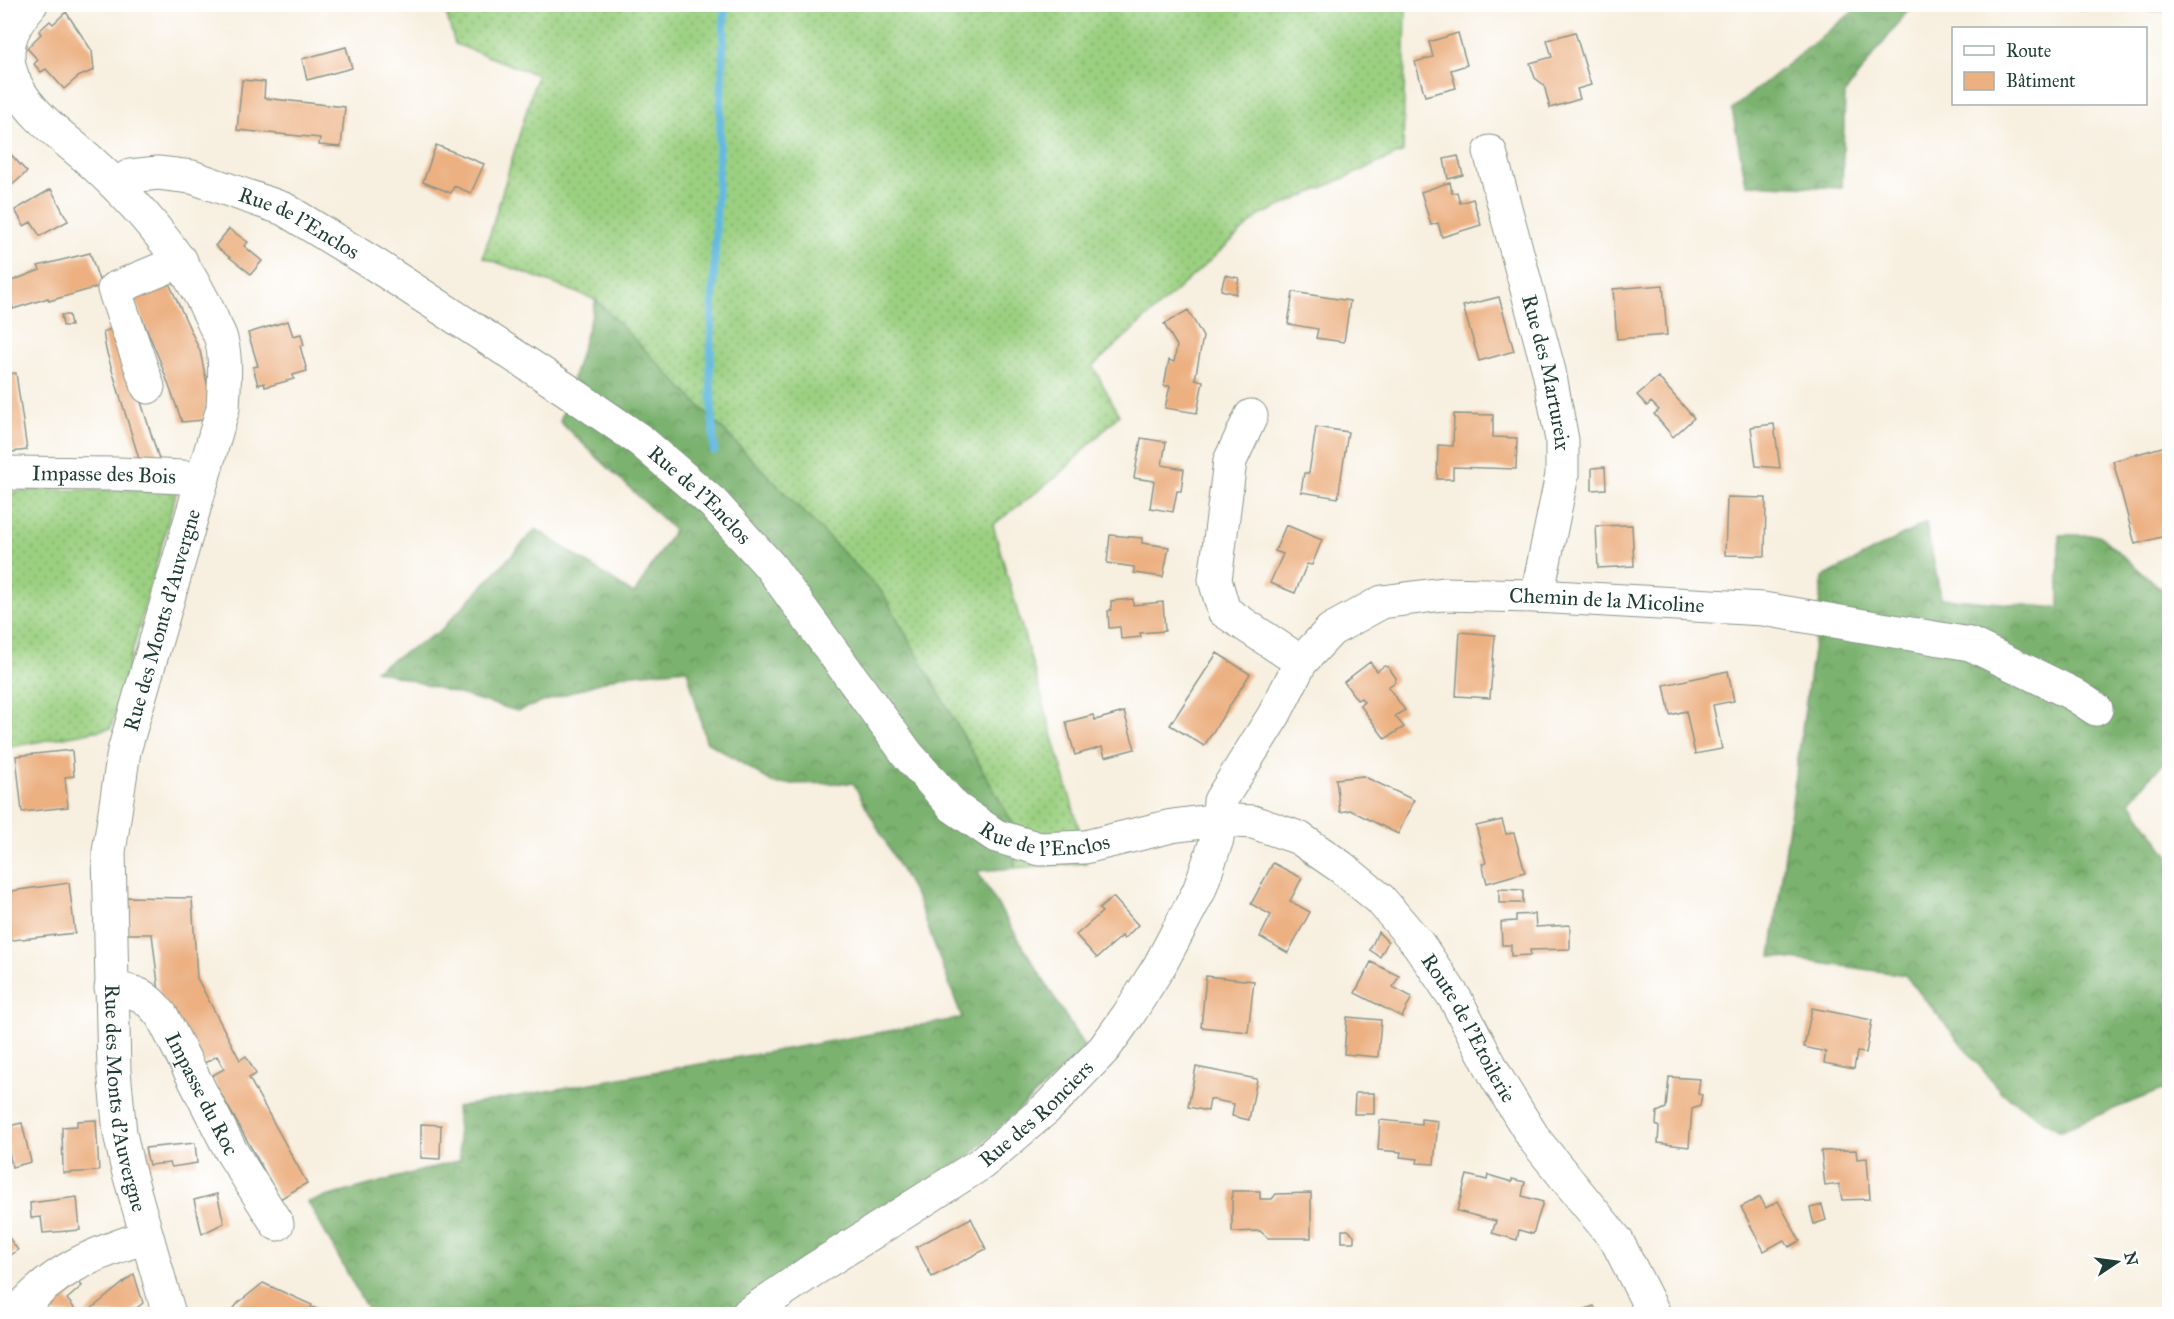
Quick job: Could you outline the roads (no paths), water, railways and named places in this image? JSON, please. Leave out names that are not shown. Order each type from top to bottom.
[{"type":"street","name":"Rue des Monts d'Auvergne","points":[[31,4],[10,34],[6,56],[16,86],[17,111],[116,185],[181,261],[200,291],[221,340],[225,370],[223,408],[124,751],[109,852],[114,1071],[120,1133],[127,1167],[169,1314]]},
{"type":"street","name":"Rue des Martureix","points":[[1491,152],[1549,371],[1562,440],[1562,474],[1537,596]]},
{"type":"street","name":"Rue de l'Enclos","points":[[116,185],[130,176],[158,173],[192,177],[284,209],[383,270],[641,441],[713,503],[728,519],[770,566],[908,756],[954,807],[996,836],[1040,849],[1085,847],[1172,826],[1218,820]]},
{"type":"street","points":[[148,387],[114,289],[181,261]]},
{"type":"street","points":[[1251,416],[1230,460],[1215,580],[1224,611],[1301,662]]},
{"type":"street","name":"Impasse des Bois","points":[[4,473],[118,474],[203,478]]},
{"type":"street","name":"Chemin de la Micoline","points":[[1218,820],[1221,801],[1274,715],[1301,662],[1331,630],[1382,602],[1443,594],[1537,596],[1763,609],[1970,644],[2073,694],[2096,709]]},
{"type":"street","name":"Rue des Ronciers","points":[[748,1314],[982,1162],[1048,1107],[1096,1057],[1129,1014],[1160,965],[1199,891],[1217,839],[1218,820]]},
{"type":"street","name":"Route de l'Etoilerie","points":[[1218,820],[1254,822],[1299,838],[1341,867],[1380,899],[1419,945],[1456,1000],[1498,1080],[1534,1140],[1617,1241],[1654,1314]]},
{"type":"street","name":"Impasse du Roc","points":[[111,988],[138,993],[150,1000],[162,1016],[231,1151],[277,1224]]},
{"type":"street","points":[[16,1314],[35,1292],[58,1274],[116,1246],[146,1237]]},
{"type":"waterway","points":[[714,451],[710,368],[725,4]]}]
